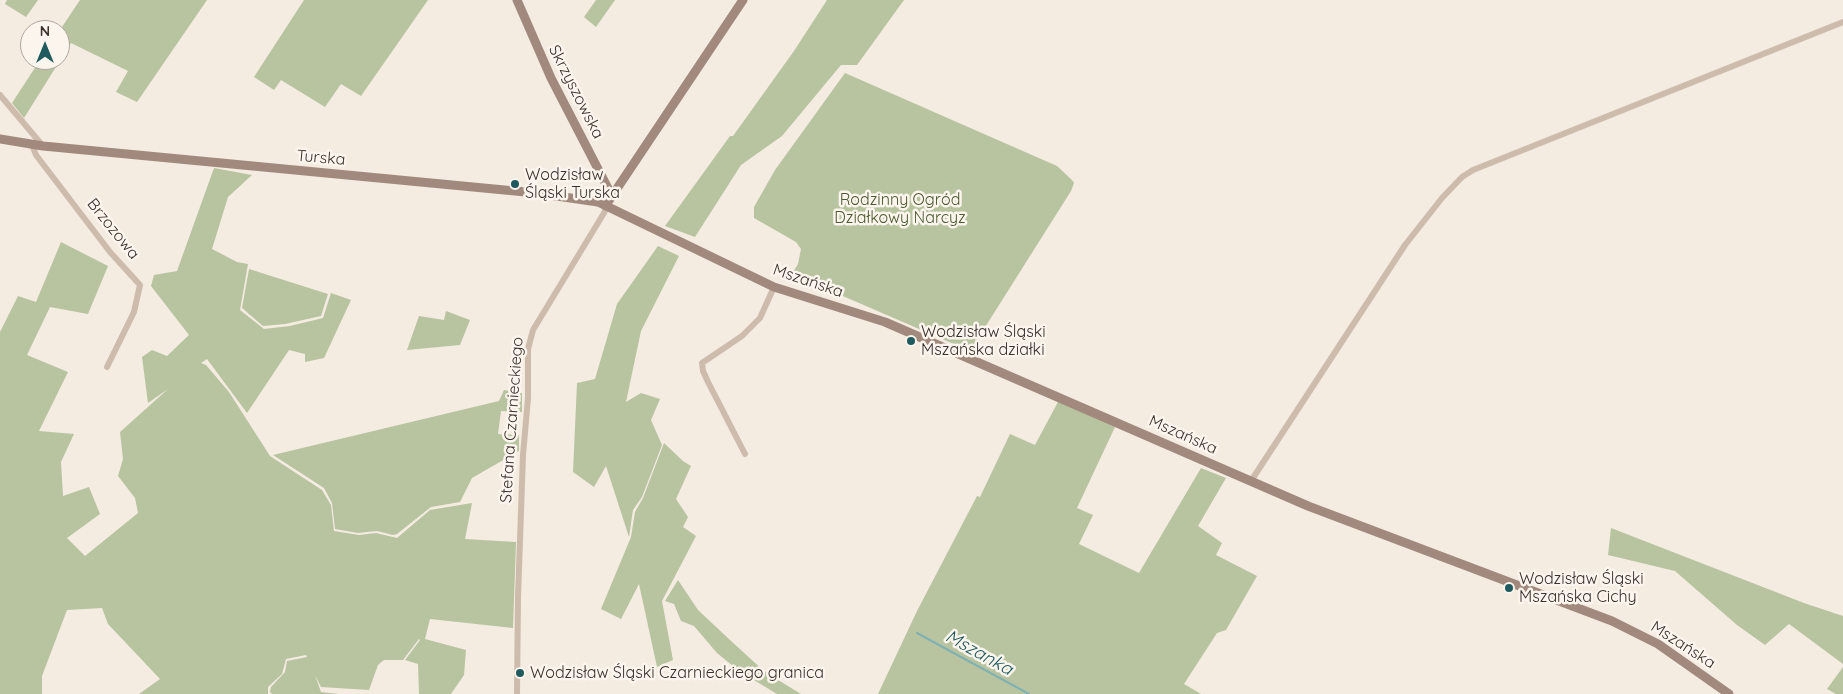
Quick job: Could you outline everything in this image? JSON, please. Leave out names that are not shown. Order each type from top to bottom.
[{"type":"street","name":"Skrzyszowska","points":[[517,0],[551,78],[612,196]]},
{"type":"street","name":"Stefana Czarnieckiego","points":[[517,694],[523,455],[528,398],[528,349],[533,330],[604,214],[612,196],[743,0]]},
{"type":"street","points":[[1251,481],[1405,245],[1442,198],[1462,177],[1473,170],[1843,22]]},
{"type":"street","points":[[0,95],[43,146]]},
{"type":"street","points":[[0,138],[32,145]]},
{"type":"street","name":"Turska","points":[[32,145],[536,193],[585,199],[621,212]]},
{"type":"street","name":"Brzozowa","points":[[32,145],[36,156],[110,252],[140,286],[134,312],[107,367]]},
{"type":"street","name":"Mszańska","points":[[621,212],[774,287],[885,322],[1308,506],[1620,625],[1658,644],[1728,694]]},
{"type":"street","points":[[745,454],[708,382],[703,371],[702,362],[742,336],[760,318],[774,287]]},
{"type":"green space","points":[[7,0],[38,0],[26,17],[5,4]]},
{"type":"green space","points":[[80,0],[207,0],[137,102],[116,92],[128,71],[71,43],[70,45],[70,20],[67,20]]},
{"type":"green space","points":[[304,0],[428,0],[361,96],[341,84],[325,107],[281,80],[274,90],[254,77]]},
{"type":"green space","points":[[596,0],[615,0],[596,27],[584,17]]},
{"type":"green space","points":[[827,0],[904,0],[857,65],[841,65],[782,136],[741,165],[695,237],[665,226],[794,51]]},
{"type":"green space","points":[[33,70],[54,70],[24,118],[12,103]]},
{"type":"green space","name":"Rodzinny Ogród Działkowy Narcyz","points":[[845,73],[1057,166],[1074,183],[1071,191],[970,351],[792,274],[798,264],[801,249],[796,242],[754,218],[754,207],[775,170]]},
{"type":"green space","points":[[214,168],[252,175],[228,197],[212,249],[237,262],[248,264],[240,310],[264,329],[290,326],[323,318],[331,293],[351,300],[324,358],[305,362],[305,354],[289,350],[247,413],[207,359],[201,363],[206,365],[229,392],[270,456],[322,490],[331,505],[334,531],[359,535],[376,533],[397,538],[430,510],[472,503],[465,539],[516,542],[513,628],[430,619],[425,639],[466,650],[464,675],[451,694],[419,694],[418,664],[405,660],[419,639],[403,660],[384,660],[378,665],[369,690],[321,687],[315,675],[321,692],[339,694],[272,694],[270,692],[271,687],[285,672],[287,661],[307,657],[306,655],[286,659],[282,674],[268,687],[268,694],[139,694],[160,679],[108,624],[102,608],[67,610],[42,676],[42,694],[0,694],[0,332],[18,296],[36,302],[61,242],[108,266],[88,314],[50,307],[27,355],[68,372],[39,431],[74,434],[61,462],[63,496],[89,487],[100,514],[67,538],[85,556],[138,513],[135,498],[118,476],[123,459],[120,432],[168,389],[148,403],[142,357],[152,350],[167,356],[189,335],[151,286],[154,275],[177,271]]},
{"type":"green space","points":[[658,246],[679,256],[641,331],[626,402],[641,393],[660,399],[651,420],[662,445],[642,497],[633,510],[629,537],[606,466],[594,487],[573,472],[577,383],[595,379],[617,304]]},
{"type":"green space","points":[[249,269],[328,294],[321,316],[285,324],[263,326],[242,308]]},
{"type":"green space","points":[[446,311],[470,320],[460,345],[407,350],[419,316],[444,320]]},
{"type":"green space","points":[[504,390],[522,393],[522,412],[501,411],[498,434],[519,435],[519,451],[472,478],[460,502],[431,507],[397,534],[393,535],[377,531],[358,533],[335,529],[332,503],[324,488],[273,455],[499,401]]},
{"type":"green space","points":[[1059,400],[1115,427],[1077,508],[1093,515],[1079,544],[1139,573],[1201,468],[1226,478],[1198,526],[1222,543],[1216,555],[1257,576],[1226,630],[1217,633],[1184,684],[1201,694],[878,694],[917,611],[977,496],[980,497],[1010,434],[1035,445]]},
{"type":"green space","points":[[664,443],[691,466],[676,499],[688,517],[683,527],[696,536],[662,601],[673,660],[657,667],[639,584],[621,619],[601,609],[631,537],[635,512],[643,498]]},
{"type":"green space","points":[[1611,528],[1804,603],[1843,616],[1843,664],[1789,624],[1765,645],[1737,625],[1675,571],[1608,555]]},
{"type":"green space","points":[[678,580],[698,610],[730,640],[765,672],[801,694],[777,694],[739,671],[717,653],[694,626],[681,621],[674,604],[665,601]]},
{"type":"green space","points":[[1843,667],[1843,694],[1836,694],[1827,689]]},
{"type":"waterway","name":"Mszanka","points":[[917,633],[1029,694]]},
{"type":"place","name":"Wodzisław Śląski Turska","points":[[515,184]]},
{"type":"place","name":"Wodzisław Śląski Mszańska działki","points":[[911,341]]},
{"type":"place","name":"Wodzisław Śląski Mszańska Cichy","points":[[1509,588]]},
{"type":"place","name":"Wodzisław Śląski Czarnieckiego granica","points":[[520,673]]}]
